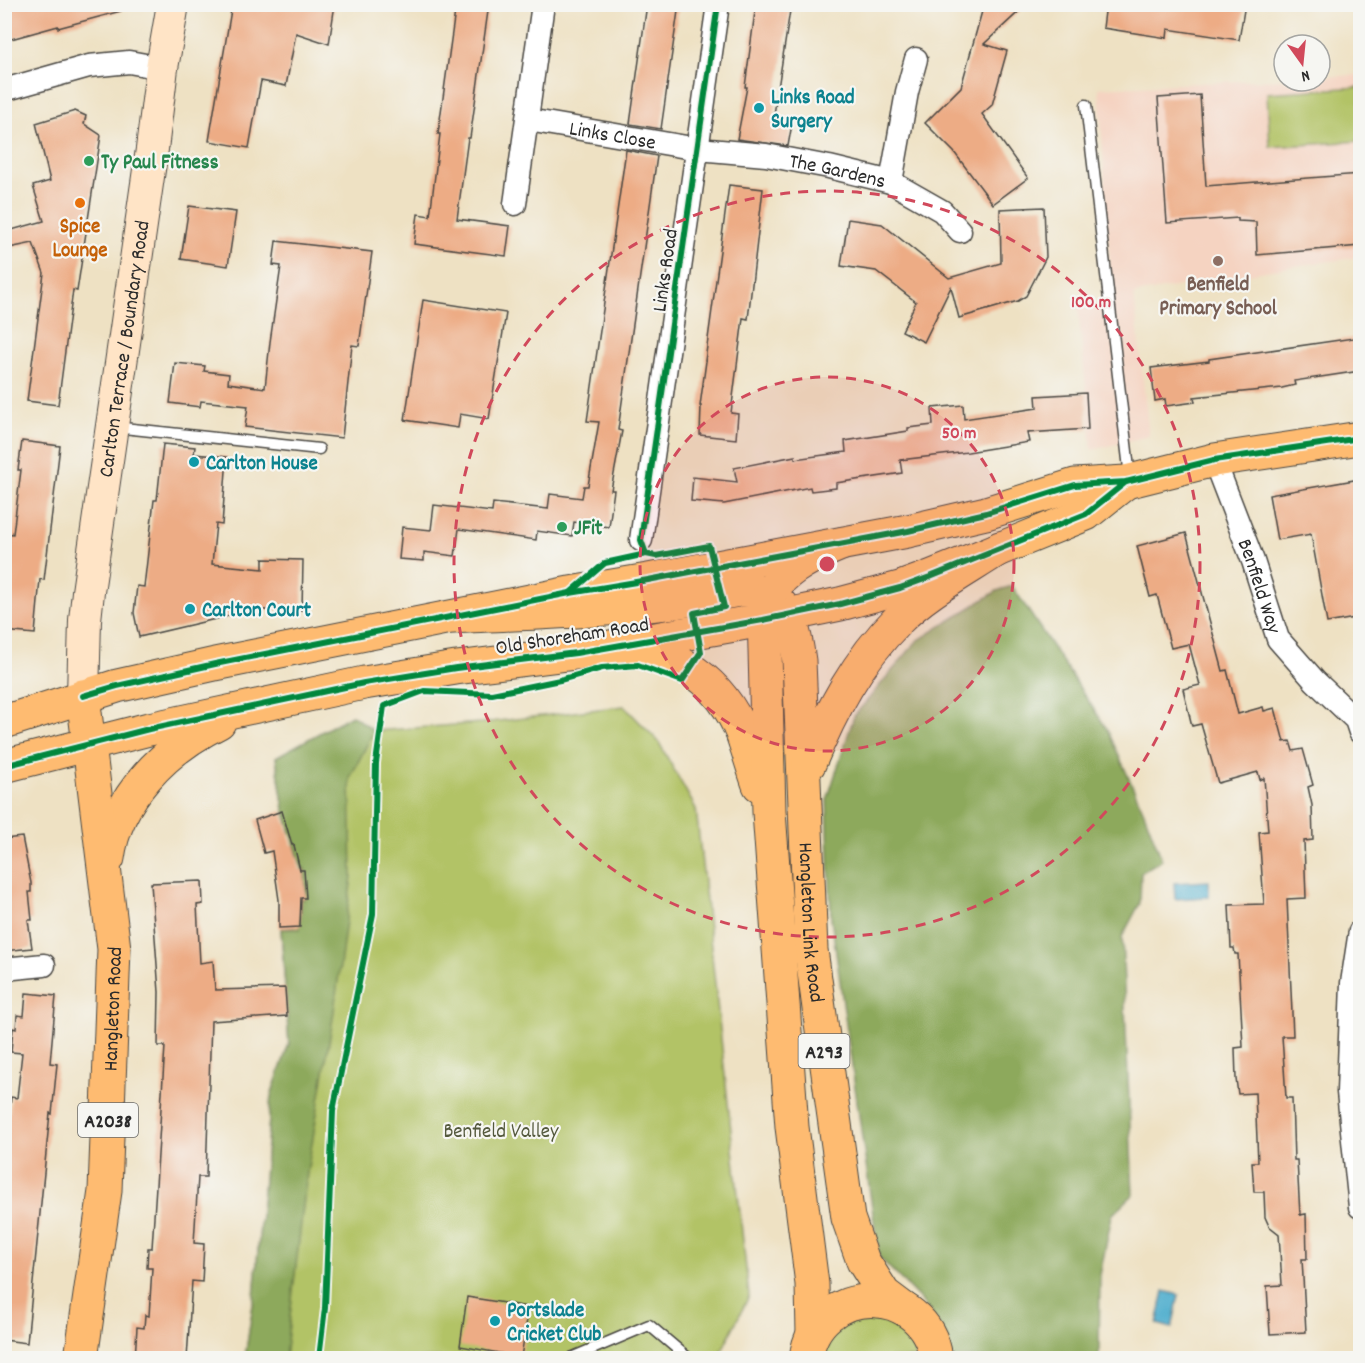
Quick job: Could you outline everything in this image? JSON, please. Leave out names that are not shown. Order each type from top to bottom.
[{"type":"main road","name":"Carlton Terrace / Boundary Road","points":[[83,696],[87,601],[173,4]]},
{"type":"main road","name":"Old Shoreham Road","points":[[4,722],[117,686],[214,664],[570,592],[841,544],[986,513],[1075,485],[1128,481],[1214,460],[1360,438]]},
{"type":"main road","name":"Old Shoreham Road","points":[[4,766],[268,702],[411,674],[544,657],[623,644],[773,610],[840,604],[900,588],[1086,514],[1128,481]]},
{"type":"main road","points":[[454,616],[660,605],[751,590],[773,610],[789,573],[804,561],[841,544]]},
{"type":"main road","name":"A293","points":[[804,774],[832,711],[851,677],[879,642],[899,619],[922,600],[1000,548]]},
{"type":"main road","name":"Hangleton Link Road","points":[[773,610],[796,640],[800,661],[811,950],[848,1218],[863,1262],[884,1294],[917,1319],[930,1336],[936,1359]]},
{"type":"main road","name":"Hangleton Link Road","points":[[773,610],[769,812],[792,1127],[812,1284],[806,1349]]},
{"type":"main road","name":"A293","points":[[623,644],[659,653],[691,668],[723,698],[742,733],[769,812]]},
{"type":"main road","name":"Hangleton Road","points":[[81,1359],[105,1191],[114,949],[83,696]]},
{"type":"main road","points":[[106,881],[110,845],[119,818],[131,797],[157,765],[196,734],[242,711],[268,702]]},
{"type":"main road","points":[[806,1349],[827,1316],[847,1305],[863,1300],[885,1301],[904,1309]]},
{"type":"street","points":[[516,204],[543,4]]},
{"type":"street","name":"Links Road","points":[[641,540],[718,4]]},
{"type":"street","points":[[891,182],[907,92],[916,59]]},
{"type":"street","points":[[4,90],[89,66],[129,62],[162,68]]},
{"type":"street","name":"Links Close","points":[[528,120],[698,149]]},
{"type":"street","name":"The Gardens","points":[[698,149],[766,156],[829,167],[891,182],[942,212],[960,231]]},
{"type":"street","name":"Benfield Way","points":[[1214,460],[1253,561],[1278,639],[1315,681],[1359,723]]},
{"type":"street","points":[[1360,931],[1352,983],[1348,1092],[1360,1207]]},
{"type":"street","points":[[4,969],[44,965]]},
{"type":"lane","points":[[1086,105],[1128,481]]},
{"type":"lane","points":[[112,427],[319,449]]},
{"type":"lane","points":[[571,1359],[649,1325],[688,1359]]},
{"type":"shaded area","name":"Benfield Primary School","points":[[1360,75],[1360,257],[1134,294],[1149,436],[1092,450],[1078,307],[1112,302],[1099,88],[1272,80],[1272,93],[1332,93],[1332,76]]},
{"type":"green space","points":[[1360,87],[1360,141],[1270,147],[1267,93],[1332,93],[1332,89]]},
{"type":"green space","points":[[1012,586],[1107,729],[1144,812],[1162,860],[1141,872],[1140,903],[1122,937],[1133,1195],[1112,1215],[1100,1275],[1099,1358],[951,1358],[946,1336],[921,1300],[879,1257],[831,918],[827,800],[854,716],[917,641],[997,591]]},
{"type":"green space","name":"Benfield Valley","points":[[624,706],[658,741],[696,809],[749,1296],[718,1358],[245,1358],[254,1298],[271,1096],[289,1044],[281,929],[296,927],[297,898],[302,898],[302,868],[284,809],[276,757],[374,731],[482,723]]},
{"type":"green space","points":[[352,715],[374,731],[350,778],[352,876],[333,1018],[307,1173],[285,1358],[245,1358],[254,1298],[271,1096],[289,1044],[281,929],[300,929],[301,900],[306,898],[305,869],[302,868],[284,809],[276,757]]},
{"type":"green space","points":[[875,1313],[892,1319],[905,1330],[913,1344],[916,1358],[818,1358],[831,1327],[854,1314]]},
{"type":"water","points":[[1209,881],[1209,897],[1175,899],[1174,883]]},
{"type":"water","points":[[1164,1291],[1179,1295],[1172,1328],[1157,1324]]},
{"type":"building","points":[[4,4],[120,4],[121,11],[4,41]]},
{"type":"building","points":[[232,4],[335,4],[329,44],[296,33],[286,86],[261,81],[249,148],[209,141]]},
{"type":"building","points":[[456,4],[489,4],[457,219],[510,226],[506,256],[414,244],[418,214],[430,216],[440,134],[438,134]]},
{"type":"building","points":[[647,4],[679,4],[661,129],[630,124]]},
{"type":"building","points":[[756,4],[791,4],[773,121],[792,124],[788,146],[737,139],[747,87],[745,87]]},
{"type":"building","points":[[984,4],[1027,4],[984,44],[1007,51],[992,105],[982,114],[1028,178],[993,204],[954,152],[925,123],[961,87]]},
{"type":"building","points":[[1106,4],[1245,4],[1239,40],[1168,29],[1167,38],[1103,28]]},
{"type":"building","points":[[1200,95],[1206,186],[1360,174],[1360,246],[1257,255],[1256,222],[1238,221],[1238,218],[1167,223],[1158,98]]},
{"type":"building","points":[[75,111],[86,116],[84,124],[101,135],[77,291],[73,290],[58,405],[27,401],[44,273],[33,243],[4,249],[4,232],[44,221],[33,186],[50,181],[36,123]]},
{"type":"building","points":[[626,150],[657,156],[618,430],[622,431],[611,490],[614,490],[609,527],[574,522],[572,536],[537,531],[536,540],[459,529],[455,556],[424,552],[424,561],[399,559],[402,527],[431,530],[434,505],[492,512],[493,503],[548,509],[550,494],[582,498],[584,486],[588,486],[599,422],[587,421]]},
{"type":"building","points":[[729,185],[763,189],[748,319],[743,318],[731,413],[738,414],[736,439],[700,435],[700,406],[705,361]]},
{"type":"building","points":[[189,206],[236,212],[228,266],[181,259]]},
{"type":"building","points":[[1044,207],[1046,257],[1026,296],[1018,301],[959,318],[951,287],[924,342],[902,331],[916,302],[876,271],[841,266],[848,219],[882,224],[949,278],[1001,263],[1000,209]]},
{"type":"building","points":[[276,241],[372,252],[359,346],[352,345],[342,438],[245,427],[248,406],[201,401],[200,407],[170,403],[175,363],[205,366],[204,371],[229,374],[228,383],[265,388],[281,266],[273,265]]},
{"type":"building","points":[[423,300],[506,313],[489,419],[460,414],[458,428],[405,420]]},
{"type":"building","points":[[1360,337],[1360,371],[1294,381],[1295,385],[1282,388],[1194,397],[1195,402],[1166,406],[1165,399],[1155,401],[1151,368]]},
{"type":"building","points":[[1086,393],[1088,429],[1027,433],[1029,442],[900,460],[902,473],[836,483],[836,488],[811,491],[810,487],[724,504],[691,501],[693,477],[737,482],[734,468],[795,456],[795,459],[846,452],[845,441],[933,425],[932,408],[963,405],[964,419],[1037,408],[1036,396]]},
{"type":"building","points":[[22,441],[60,446],[44,580],[40,579],[35,634],[4,631],[4,533],[13,534]]},
{"type":"building","points":[[163,444],[195,447],[194,454],[227,457],[222,525],[216,524],[212,564],[263,569],[263,559],[303,560],[302,610],[254,610],[139,637],[134,613],[137,586],[144,587]]},
{"type":"building","points":[[1360,479],[1360,617],[1327,623],[1311,534],[1277,540],[1269,495]]},
{"type":"building","points":[[1186,533],[1223,671],[1227,670],[1238,714],[1263,707],[1264,711],[1275,708],[1284,742],[1290,741],[1293,751],[1303,749],[1313,785],[1308,787],[1312,805],[1313,840],[1304,841],[1306,898],[1287,899],[1293,1036],[1282,1036],[1286,1098],[1292,1098],[1294,1160],[1297,1160],[1300,1215],[1306,1214],[1307,1259],[1302,1259],[1306,1332],[1270,1334],[1267,1286],[1282,1285],[1279,1234],[1269,1226],[1265,1217],[1264,1192],[1254,1192],[1252,1162],[1258,1162],[1255,1093],[1238,1094],[1236,1079],[1235,1048],[1243,1047],[1238,954],[1235,954],[1234,948],[1231,948],[1229,905],[1264,904],[1259,832],[1268,831],[1264,778],[1260,780],[1258,772],[1218,783],[1201,724],[1192,726],[1183,689],[1200,685],[1189,644],[1171,648],[1157,595],[1150,597],[1137,546]]},
{"type":"building","points":[[282,811],[300,870],[304,870],[306,898],[301,898],[300,927],[279,928],[279,900],[272,851],[264,853],[255,820]]},
{"type":"building","points":[[22,837],[31,883],[31,892],[29,892],[32,920],[28,920],[32,948],[4,951],[4,839]]},
{"type":"building","points":[[202,881],[203,904],[197,905],[200,963],[213,961],[215,990],[285,988],[287,1016],[211,1021],[206,1177],[198,1177],[194,1243],[204,1244],[202,1282],[192,1281],[187,1359],[135,1359],[137,1327],[144,1328],[145,1315],[149,1316],[152,1268],[147,1268],[148,1248],[152,1248],[165,1046],[158,1046],[159,992],[151,883]]},
{"type":"building","points":[[26,993],[56,996],[50,1063],[57,1064],[27,1343],[4,1340],[4,1117],[9,1117],[11,1097],[17,1098],[22,1053],[11,1052],[13,1028],[16,1029],[17,1015],[24,1016]]},
{"type":"building","name":"Portslade Cricket Club","points":[[467,1297],[529,1307],[521,1357],[460,1346]]},
{"type":"cycle path","points":[[319,1358],[325,1308],[333,1111],[373,914],[376,763],[384,706],[424,691],[492,694],[560,680],[602,668],[638,665],[682,681],[701,652],[694,613],[724,607],[709,546],[656,556],[646,554],[641,540],[718,4]]},
{"type":"cycle path","points":[[83,696],[215,664],[570,593],[908,531],[986,513],[1075,485],[1126,482],[1214,460],[1360,438]]},
{"type":"cycle path","points":[[4,766],[149,729],[364,683],[456,668],[576,653],[840,604],[900,588],[1086,514],[1126,482]]},
{"type":"cycle path","points":[[570,593],[605,563],[646,554]]},
{"type":"place","name":"Links Road Surgery","points":[[759,108]]},
{"type":"place","name":"Ty Paul Fitness","points":[[89,161]]},
{"type":"place","name":"Spice Lounge","points":[[80,203]]},
{"type":"place","name":"Benfield Primary School","points":[[1218,261]]},
{"type":"place","name":"Carlton House","points":[[194,462]]},
{"type":"place","name":"JFit","points":[[562,527]]},
{"type":"place","name":"Carlton Court","points":[[190,609]]},
{"type":"place","name":"Portslade Cricket Club","points":[[495,1321]]}]
